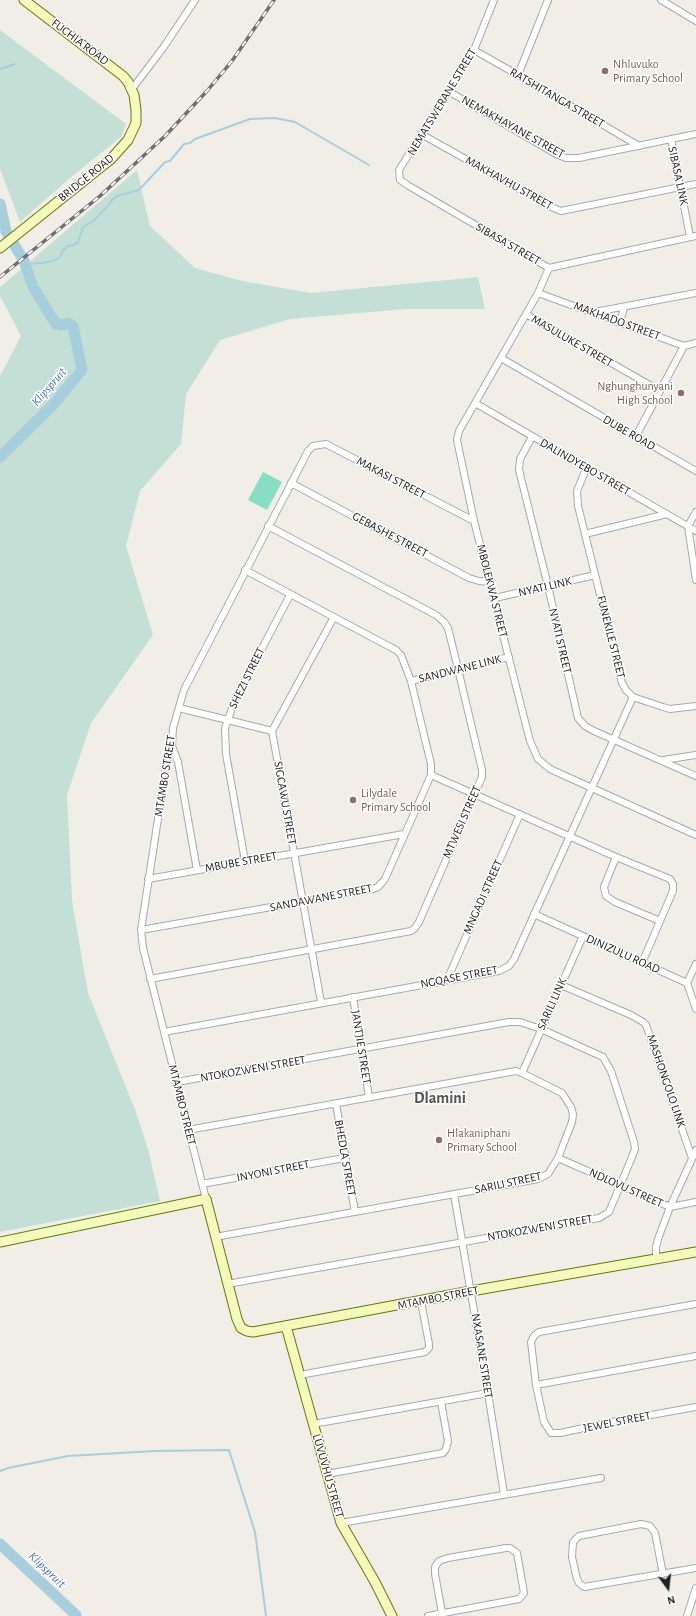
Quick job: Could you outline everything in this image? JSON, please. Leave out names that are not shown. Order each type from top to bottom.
[{"type":"street","name":"FUCHIA ROAD","points":[[24,0],[116,69],[132,89]]},
{"type":"street","points":[[132,89],[163,48],[195,0]]},
{"type":"street","name":"NEMATSWERANE STREET","points":[[400,180],[400,170],[474,50],[494,0]]},
{"type":"street","points":[[518,75],[548,0]]},
{"type":"street","points":[[661,0],[696,21]]},
{"type":"street","name":"RATSHITANGA STREET","points":[[474,50],[639,146]]},
{"type":"street","name":"BRIDGE ROAD","points":[[0,248],[106,163],[128,140],[136,123],[135,101],[132,89]]},
{"type":"street","name":"NEMAKHAYANE STREET","points":[[448,91],[561,157],[579,158],[696,134]]},
{"type":"street","name":"MAKHAVHU STREET","points":[[422,134],[551,207],[561,211],[696,184]]},
{"type":"street","name":"SIBASA LINK","points":[[671,139],[693,237]]},
{"type":"street","name":"SIBASA STREET","points":[[400,180],[549,268],[693,237]]},
{"type":"street","name":"MBOLEKWA STREET","points":[[549,268],[538,293],[458,431],[457,440],[474,521],[495,598],[530,741],[538,759],[550,769],[696,836]]},
{"type":"street","name":"MAKHADO STREET","points":[[538,293],[594,312],[684,346]]},
{"type":"street","points":[[594,312],[624,308],[696,293]]},
{"type":"street","points":[[620,322],[624,308]]},
{"type":"street","name":"MASULUKE STREET","points":[[526,314],[660,391]]},
{"type":"street","points":[[636,436],[684,346],[696,343]]},
{"type":"street","name":"DUBE ROAD","points":[[501,358],[696,471]]},
{"type":"street","name":"DALINDYEBO STREET","points":[[475,403],[586,469],[696,531]]},
{"type":"street","name":"NYATI STREET","points":[[532,437],[520,459],[519,470],[548,586],[578,718],[585,726],[696,776]]},
{"type":"street","name":"MAKASI STREET","points":[[308,451],[313,446],[326,444],[474,521]]},
{"type":"street","name":"MTAMBO STREET","points":[[308,451],[184,690],[173,728],[172,746],[167,760],[141,930],[143,948],[150,979],[237,1320],[244,1330],[253,1332],[656,1258],[696,1252]]},
{"type":"street","name":"FUNEKILE STREET","points":[[586,469],[577,491],[578,506],[622,683],[633,697]]},
{"type":"street","name":"GEBASHE STREET","points":[[291,482],[469,578],[490,582]]},
{"type":"street","points":[[696,512],[688,526],[696,580]]},
{"type":"street","points":[[585,534],[667,514]]},
{"type":"street","name":"MTWESI STREET","points":[[150,979],[400,934],[416,928],[482,777],[482,770],[448,628],[442,619],[268,526]]},
{"type":"street","points":[[245,570],[396,650],[404,659],[411,681],[431,764],[431,775],[616,857],[670,879],[673,891],[642,963]]},
{"type":"street","name":"NYATI LINK","points":[[495,598],[595,575]]},
{"type":"street","name":"SHEZI STREET","points":[[246,861],[226,754],[225,735],[227,721],[245,680],[290,595]]},
{"type":"street","points":[[178,708],[272,731],[334,617]]},
{"type":"street","name":"SANDWANE LINK","points":[[411,681],[509,657]]},
{"type":"street","points":[[633,697],[670,709],[696,706]]},
{"type":"street","name":"NGQASE STREET","points":[[164,1032],[321,1002],[499,971],[509,966],[514,959],[633,697]]},
{"type":"street","name":"SIGCAWU STREET","points":[[272,731],[321,1002]]},
{"type":"street","points":[[172,746],[178,762],[197,870]]},
{"type":"street","points":[[663,760],[696,755]]},
{"type":"street","name":"SANDAWANE STREET","points":[[141,930],[378,887],[385,879],[431,775]]},
{"type":"street","name":"MNGADI STREET","points":[[447,980],[520,814]]},
{"type":"street","name":"MBUBE STREET","points":[[148,879],[294,852],[404,834]]},
{"type":"street","points":[[616,857],[604,887],[606,896],[615,902],[660,921]]},
{"type":"street","name":"DINIZULU ROAD","points":[[534,914],[687,983]]},
{"type":"street","name":"SARILI LINK","points":[[522,1073],[583,936]]},
{"type":"street","points":[[696,964],[687,983],[696,1009]]},
{"type":"street","name":"MASHONGOLO LINK","points":[[561,985],[631,1015],[643,1022],[646,1026],[692,1158]]},
{"type":"street","name":"JANTJIE STREET","points":[[353,997],[369,1097]]},
{"type":"street","name":"NTOKOZWENI STREET","points":[[177,1082],[515,1022],[528,1024],[542,1029],[603,1058],[608,1065],[634,1146],[632,1157],[609,1212],[599,1218],[228,1284]]},
{"type":"street","name":"SARILI STREET","points":[[188,1130],[516,1071],[562,1093],[571,1107],[573,1114],[572,1122],[558,1158],[548,1174],[538,1179],[215,1237]]},
{"type":"street","name":"BHEDLA STREET","points":[[336,1104],[344,1158],[355,1212]]},
{"type":"street","points":[[656,1258],[658,1238],[670,1207],[696,1150]]},
{"type":"street","name":"INYONI STREET","points":[[202,1184],[344,1158]]},
{"type":"street","name":"NDLOVU STREET","points":[[558,1158],[670,1207],[696,1202]]},
{"type":"street","name":"NXASANE STREET","points":[[454,1194],[504,1494]]},
{"type":"street","points":[[0,1242],[206,1199]]},
{"type":"street","points":[[300,1375],[424,1352],[429,1348],[429,1344],[421,1301]]},
{"type":"street","points":[[696,1304],[539,1332],[534,1336],[531,1342],[536,1385],[696,1356]]},
{"type":"street","name":"LUVUVHU STREET","points":[[286,1326],[341,1523],[376,1582],[392,1616]]},
{"type":"street","name":"JEWEL STREET","points":[[536,1385],[544,1422],[551,1433],[560,1433],[696,1407]]},
{"type":"street","points":[[313,1424],[440,1402],[488,1392]]},
{"type":"street","points":[[327,1474],[443,1453],[446,1449],[448,1441],[440,1402]]},
{"type":"street","points":[[341,1523],[601,1478]]},
{"type":"street","points":[[663,1574],[655,1533],[650,1526],[641,1524],[579,1536],[573,1542],[572,1557],[577,1579],[584,1587],[663,1574],[696,1568]]},
{"type":"street","points":[[428,1616],[514,1601],[521,1598],[524,1593],[517,1553],[510,1548],[506,1548],[448,1558],[438,1562],[435,1568],[435,1574],[442,1613]]},
{"type":"street","points":[[687,1616],[696,1588]]},
{"type":"shaded area","points":[[0,30],[126,124],[121,137],[70,178],[20,222],[0,169]]},
{"type":"shaded area","points":[[137,170],[150,226],[195,268],[242,281],[311,293],[478,277],[485,309],[405,309],[290,319],[220,340],[186,394],[181,444],[140,491],[126,546],[153,635],[91,723],[67,795],[72,901],[88,993],[136,1112],[148,1149],[160,1201],[0,1232],[0,376],[21,336],[0,296],[0,287]]},
{"type":"green space","points":[[263,472],[282,482],[267,510],[248,500]]},
{"type":"waterway","points":[[0,69],[15,64]]},
{"type":"waterway","points":[[25,265],[43,263],[60,257],[63,250],[78,242],[83,227],[92,222],[112,200],[117,196],[139,190],[165,162],[170,161],[184,144],[250,119],[275,118],[295,122],[369,165]]},
{"type":"waterway","name":"Klipspruit","points":[[0,204],[6,231],[24,261],[33,287],[56,324],[62,325],[68,323],[73,326],[82,370],[53,405],[0,457]]},
{"type":"waterway","points":[[0,1471],[8,1468],[68,1456],[155,1451],[229,1450],[255,1532],[266,1616]]},
{"type":"waterway","name":"Klipspruit","points":[[0,1544],[76,1615],[75,1616]]},
{"type":"railway","points":[[0,277],[100,196],[165,136],[207,91],[232,61],[274,0]]},
{"type":"place","name":"Nhluvuko Primary School","points":[[605,71]]},
{"type":"place","name":"Nghunghunyani High School","points":[[681,393]]},
{"type":"place","name":"Lilydale Primary School","points":[[353,800]]},
{"type":"place","name":"Hlakaniphani Primary School","points":[[439,1140]]},
{"type":"district","name":"Dlamini","points":[[440,1098]]}]
